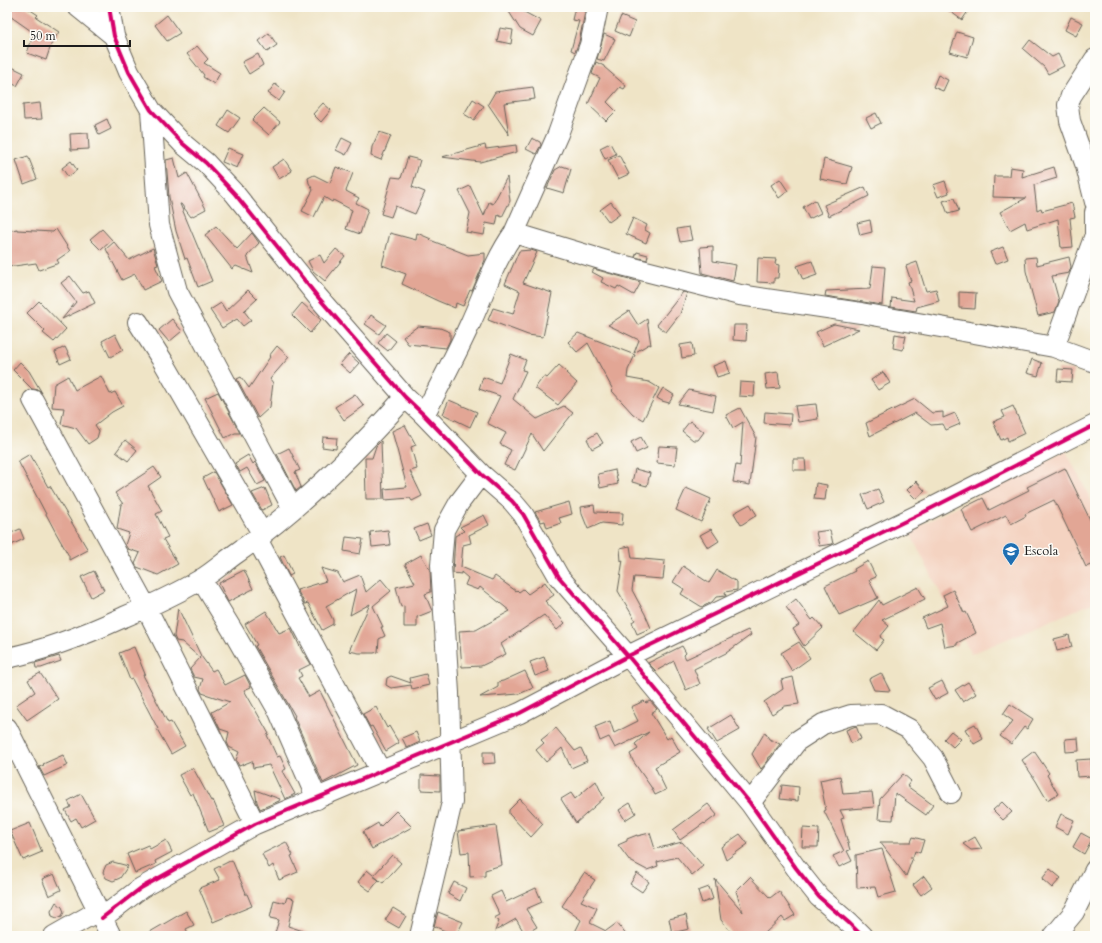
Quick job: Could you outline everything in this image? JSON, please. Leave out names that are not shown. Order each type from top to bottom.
[{"type":"street","points":[[78,7],[114,36]]},
{"type":"street","points":[[109,7],[114,36],[130,72],[152,110],[182,143],[206,163],[235,194],[317,296],[405,397],[481,474],[512,501],[523,514],[559,577],[628,656],[750,803],[796,868],[819,897],[862,936]]},
{"type":"street","points":[[424,415],[471,324],[494,270],[506,245],[514,233],[558,134],[590,45],[598,7]]},
{"type":"street","points":[[1095,59],[1071,96],[1068,104],[1070,121],[1086,166],[1095,202]]},
{"type":"street","points":[[152,110],[159,225],[177,291],[293,509]]},
{"type":"street","points":[[1054,347],[1095,235],[1095,212]]},
{"type":"street","points":[[514,233],[610,262],[740,294],[861,313],[1054,347],[1095,362]]},
{"type":"street","points":[[138,322],[164,363],[260,537],[381,772]]},
{"type":"street","points":[[7,658],[21,655],[92,632],[201,579],[260,537],[293,509],[378,428],[405,397]]},
{"type":"street","points":[[33,400],[146,607],[255,824]]},
{"type":"street","points":[[54,936],[105,927],[141,888],[255,824],[520,713],[628,656],[922,513],[1095,425]]},
{"type":"street","points":[[420,936],[452,802],[449,694],[441,565],[444,530],[459,503],[481,474]]},
{"type":"street","points":[[201,579],[279,712],[316,799]]},
{"type":"street","points":[[750,803],[797,741],[823,724],[851,715],[880,714],[909,729],[933,758],[951,793]]},
{"type":"street","points":[[7,728],[105,927]]},
{"type":"street","points":[[1054,936],[1074,912],[1095,870]]},
{"type":"shaded area","name":"Escola","points":[[1066,451],[1095,508],[1095,602],[971,654],[909,531]]},
{"type":"building","points":[[7,7],[26,7],[38,15],[36,17],[59,32],[52,42],[46,60],[27,53],[34,33],[7,14]]},
{"type":"building","points":[[506,7],[515,7],[541,21],[533,36],[520,29]]},
{"type":"building","points":[[575,7],[586,7],[579,42],[575,52],[571,50],[579,21],[572,20]]},
{"type":"building","points":[[944,7],[971,7],[962,20]]},
{"type":"building","points":[[167,15],[180,33],[167,41],[155,25]]},
{"type":"building","points":[[621,16],[635,22],[629,37],[615,31]]},
{"type":"building","points":[[1071,17],[1083,23],[1076,36],[1065,30]]},
{"type":"building","points":[[500,28],[513,30],[511,44],[497,41]]},
{"type":"building","points":[[957,32],[973,37],[967,57],[950,52]]},
{"type":"building","points":[[269,33],[277,45],[267,52],[259,41]]},
{"type":"building","points":[[604,34],[615,39],[604,61],[597,59]]},
{"type":"building","points":[[1030,40],[1052,57],[1058,54],[1064,66],[1048,74],[1044,67],[1023,49]]},
{"type":"building","points":[[197,46],[208,59],[204,63],[220,73],[214,84],[203,77],[204,75],[187,54]]},
{"type":"building","points":[[258,54],[263,65],[249,74],[242,62]]},
{"type":"building","points":[[596,62],[604,66],[626,86],[624,89],[620,87],[607,102],[616,111],[606,121],[588,104],[600,78],[592,74]]},
{"type":"building","points":[[12,67],[24,73],[17,86],[7,81],[7,77]]},
{"type":"building","points":[[938,75],[948,80],[943,91],[933,87]]},
{"type":"building","points":[[275,84],[285,92],[279,101],[268,93]]},
{"type":"building","points":[[533,87],[535,99],[504,103],[509,135],[488,104],[495,92]]},
{"type":"building","points":[[473,99],[484,106],[474,120],[464,114]]},
{"type":"building","points":[[40,103],[42,119],[24,120],[23,105]]},
{"type":"building","points":[[323,103],[331,110],[321,122],[313,114]]},
{"type":"building","points":[[264,108],[280,122],[269,135],[252,120]]},
{"type":"building","points":[[228,110],[240,118],[229,133],[218,126]]},
{"type":"building","points":[[876,113],[881,123],[871,128],[866,118]]},
{"type":"building","points":[[107,119],[111,129],[99,135],[95,125]]},
{"type":"building","points":[[379,132],[391,136],[381,160],[371,156],[372,147]]},
{"type":"building","points":[[88,133],[89,149],[71,150],[70,134]]},
{"type":"building","points":[[342,138],[352,143],[346,155],[336,150]]},
{"type":"building","points":[[532,138],[540,142],[541,145],[536,154],[526,149]]},
{"type":"building","points":[[610,143],[616,154],[605,159],[600,148]]},
{"type":"building","points":[[485,145],[486,149],[516,145],[517,152],[480,162],[442,157]]},
{"type":"building","points":[[228,148],[243,154],[237,168],[222,162]]},
{"type":"building","points":[[619,155],[629,174],[618,179],[608,160]]},
{"type":"building","points":[[28,156],[37,179],[24,184],[16,160]]},
{"type":"building","points":[[408,157],[420,160],[412,187],[425,192],[415,214],[395,206],[391,217],[381,214],[392,177],[401,178]]},
{"type":"building","points":[[174,158],[179,178],[187,173],[206,209],[191,217],[180,204],[212,281],[198,287],[187,258],[185,259],[176,231],[169,197],[166,160]]},
{"type":"building","points":[[284,159],[292,171],[279,179],[272,167]]},
{"type":"building","points":[[824,159],[852,167],[847,184],[820,179]]},
{"type":"building","points":[[71,161],[77,170],[68,177],[62,168]]},
{"type":"building","points":[[562,166],[571,169],[564,193],[547,188],[555,170]]},
{"type":"building","points":[[336,167],[353,173],[346,191],[359,198],[356,203],[368,209],[360,234],[346,229],[352,210],[333,200],[332,202],[324,197],[314,217],[302,211],[313,190],[308,178],[314,175],[330,183]]},
{"type":"building","points":[[1010,167],[1023,169],[1022,177],[1054,167],[1057,178],[1034,185],[1037,210],[1041,208],[1042,211],[1072,203],[1075,217],[1070,218],[1073,247],[1061,248],[1058,219],[1027,229],[1025,222],[1010,230],[1000,212],[1026,198],[993,197],[994,176],[1009,176]]},
{"type":"building","points":[[507,177],[510,201],[502,217],[498,215],[496,225],[486,223],[484,235],[466,232],[470,213],[459,191],[470,186],[484,216],[489,202],[493,204]]},
{"type":"building","points":[[780,179],[788,191],[779,198],[771,185]]},
{"type":"building","points":[[945,181],[949,193],[938,197],[933,185]]},
{"type":"building","points":[[865,187],[869,196],[829,216],[824,205]]},
{"type":"building","points":[[954,198],[959,211],[948,214],[943,201]]},
{"type":"building","points":[[815,200],[821,213],[809,219],[803,207]]},
{"type":"building","points":[[611,202],[620,214],[609,222],[600,210]]},
{"type":"building","points":[[633,218],[647,225],[645,230],[650,233],[646,243],[626,234]]},
{"type":"building","points":[[870,220],[872,232],[860,235],[857,223]]},
{"type":"building","points":[[216,226],[237,249],[252,233],[259,243],[247,256],[253,273],[236,266],[232,269],[205,235]]},
{"type":"building","points":[[689,227],[692,240],[680,242],[677,229]]},
{"type":"building","points":[[17,229],[53,232],[56,229],[70,251],[57,260],[59,263],[39,270],[36,263],[7,267],[7,231]]},
{"type":"building","points":[[102,229],[112,240],[101,250],[90,239]]},
{"type":"building","points":[[390,233],[416,240],[417,233],[431,239],[430,240],[468,255],[485,253],[485,260],[472,291],[470,290],[463,306],[456,303],[455,308],[402,284],[406,274],[382,265]]},
{"type":"building","points":[[114,242],[129,260],[153,248],[158,265],[155,266],[162,281],[143,290],[135,274],[122,280],[106,249]]},
{"type":"building","points":[[713,246],[713,261],[736,265],[733,281],[702,273],[700,247]]},
{"type":"building","points":[[1003,247],[1008,259],[995,264],[990,252]]},
{"type":"building","points":[[336,249],[345,256],[325,281],[313,271],[308,261],[320,255],[324,263]]},
{"type":"building","points":[[531,250],[537,252],[523,283],[552,293],[543,337],[528,335],[488,320],[493,308],[513,314],[520,291],[505,284],[519,251]]},
{"type":"building","points":[[637,252],[648,255],[647,260],[635,257]]},
{"type":"building","points":[[1036,257],[1037,265],[1069,257],[1071,267],[1069,273],[1052,276],[1059,301],[1055,312],[1038,316],[1026,271],[1025,258]]},
{"type":"building","points":[[758,258],[776,259],[775,264],[779,265],[778,278],[774,278],[774,283],[757,282]]},
{"type":"building","points":[[812,261],[817,275],[803,280],[797,266]]},
{"type":"building","points":[[917,262],[926,291],[936,289],[939,301],[917,307],[916,311],[891,307],[892,298],[914,301],[908,282],[911,281],[906,266]]},
{"type":"building","points":[[873,266],[885,267],[882,305],[825,296],[826,291],[870,289]]},
{"type":"building","points":[[594,269],[640,282],[640,284],[634,295],[618,286],[616,289],[601,282],[603,278],[592,272]]},
{"type":"building","points":[[70,276],[83,293],[89,291],[95,303],[62,319],[76,302],[61,283]]},
{"type":"building","points":[[248,290],[257,299],[244,311],[251,320],[243,326],[237,319],[222,328],[210,310],[221,303],[226,311]]},
{"type":"building","points":[[683,292],[687,293],[680,314],[666,332],[657,325]]},
{"type":"building","points":[[959,292],[976,293],[975,309],[959,308]]},
{"type":"building","points":[[39,301],[66,329],[54,342],[43,333],[45,331],[27,313]]},
{"type":"building","points":[[302,303],[321,320],[310,333],[292,315]]},
{"type":"building","points":[[629,311],[638,325],[647,319],[651,345],[649,344],[634,353],[639,340],[608,325]]},
{"type":"building","points":[[371,315],[386,325],[379,334],[365,324]]},
{"type":"building","points":[[172,319],[182,331],[169,342],[159,330]]},
{"type":"building","points":[[834,324],[859,329],[823,346],[816,332]]},
{"type":"building","points":[[734,325],[747,325],[746,341],[733,340]]},
{"type":"building","points":[[418,326],[440,328],[450,332],[450,340],[446,348],[408,344],[403,337]]},
{"type":"building","points":[[386,333],[396,341],[388,351],[378,343]]},
{"type":"building","points":[[578,333],[635,355],[628,370],[627,378],[649,382],[659,388],[643,420],[633,414],[612,391],[613,390],[588,343],[577,352],[568,342]]},
{"type":"building","points":[[115,334],[123,350],[110,357],[102,341]]},
{"type":"building","points":[[895,334],[906,336],[903,350],[893,348]]},
{"type":"building","points":[[692,343],[694,356],[682,358],[680,345]]},
{"type":"building","points":[[277,346],[289,357],[270,379],[273,383],[270,407],[258,418],[237,379],[241,377],[249,388]]},
{"type":"building","points":[[65,347],[71,359],[60,364],[55,352]]},
{"type":"building","points":[[349,354],[359,363],[350,373],[340,364]]},
{"type":"building","points":[[511,354],[526,360],[522,370],[526,371],[513,399],[537,419],[564,406],[573,413],[543,451],[532,434],[515,470],[504,465],[511,450],[500,444],[506,433],[487,423],[500,396],[479,389],[483,377],[500,383]]},
{"type":"building","points":[[1032,359],[1042,363],[1038,376],[1027,373]]},
{"type":"building","points":[[726,361],[730,373],[717,377],[713,366]]},
{"type":"building","points":[[20,362],[29,371],[42,393],[39,390],[32,389],[13,370]]},
{"type":"building","points":[[559,365],[577,383],[558,405],[535,388],[544,376],[547,378]]},
{"type":"building","points":[[1058,369],[1073,370],[1072,382],[1057,381]]},
{"type":"building","points":[[778,372],[780,388],[767,389],[765,374]]},
{"type":"building","points":[[883,372],[890,383],[878,390],[871,380]]},
{"type":"building","points":[[68,376],[75,390],[101,376],[110,394],[115,392],[123,406],[112,412],[95,425],[99,431],[97,438],[88,444],[76,428],[61,424],[64,408],[52,407],[54,384]]},
{"type":"building","points":[[740,382],[755,383],[754,397],[739,396]]},
{"type":"building","points":[[663,388],[674,395],[669,403],[657,398]]},
{"type":"building","points":[[689,390],[716,396],[713,411],[678,404]]},
{"type":"building","points":[[218,392],[240,433],[235,433],[225,438],[205,398]]},
{"type":"building","points":[[355,394],[364,406],[344,420],[335,407]]},
{"type":"building","points":[[915,399],[932,413],[943,412],[943,418],[955,413],[960,424],[946,430],[943,424],[931,425],[915,413],[870,436],[866,423]]},
{"type":"building","points":[[449,400],[477,412],[470,427],[443,414]]},
{"type":"building","points":[[816,404],[818,419],[798,422],[795,406]]},
{"type":"building","points":[[1013,406],[1025,433],[1008,441],[1007,437],[1001,440],[993,422],[1005,417],[1002,411]]},
{"type":"building","points":[[740,408],[756,437],[750,485],[733,482],[736,465],[740,466],[743,422],[733,428],[726,415]]},
{"type":"building","points":[[765,412],[791,414],[790,425],[764,423]]},
{"type":"building","points":[[690,421],[704,432],[698,440],[693,440],[682,431]]},
{"type":"building","points":[[405,425],[416,445],[411,447],[417,469],[410,471],[422,496],[412,501],[410,498],[385,500],[384,489],[407,487],[392,431]]},
{"type":"building","points":[[597,433],[603,443],[592,449],[587,439]]},
{"type":"building","points":[[323,437],[337,438],[336,449],[322,447]]},
{"type":"building","points":[[641,437],[647,448],[636,453],[631,442]]},
{"type":"building","points":[[125,440],[137,450],[128,461],[116,452]]},
{"type":"building","points":[[381,441],[383,499],[366,499],[365,458],[372,458],[376,446]]},
{"type":"building","points":[[659,446],[677,447],[675,465],[657,463]]},
{"type":"building","points":[[289,448],[300,470],[295,472],[301,487],[296,491],[277,454]]},
{"type":"building","points":[[30,454],[48,487],[50,486],[88,550],[69,560],[69,556],[18,461]]},
{"type":"building","points":[[248,455],[253,464],[255,462],[265,481],[257,485],[247,468],[240,472],[235,463]]},
{"type":"building","points":[[793,459],[805,459],[806,470],[793,470]]},
{"type":"building","points":[[154,467],[161,477],[148,486],[162,511],[156,514],[168,537],[163,539],[178,564],[158,575],[137,567],[135,564],[140,553],[128,549],[125,545],[129,533],[117,529],[121,504],[123,504],[115,493]]},
{"type":"building","points":[[1065,468],[1095,530],[1095,563],[1086,567],[1054,500],[1025,514],[1026,516],[1011,524],[1006,515],[972,532],[961,509],[983,498],[989,510],[1029,490],[1027,487]]},
{"type":"building","points":[[635,469],[650,473],[647,486],[632,482]]},
{"type":"building","points":[[615,470],[618,484],[600,488],[598,474]]},
{"type":"building","points":[[214,472],[233,505],[219,512],[203,478]]},
{"type":"building","points":[[916,481],[925,491],[916,499],[907,490]]},
{"type":"building","points":[[816,483],[827,485],[825,500],[814,499]]},
{"type":"building","points":[[265,488],[272,505],[262,510],[252,493]]},
{"type":"building","points":[[686,488],[711,499],[701,522],[676,510]]},
{"type":"building","points":[[878,489],[884,502],[868,509],[862,495]]},
{"type":"building","points":[[569,502],[572,514],[559,518],[561,523],[547,528],[545,521],[541,522],[535,512]]},
{"type":"building","points":[[750,504],[757,515],[741,525],[734,513]]},
{"type":"building","points":[[594,505],[595,512],[623,513],[622,525],[602,523],[588,529],[581,507]]},
{"type":"building","points":[[484,515],[489,525],[469,535],[471,543],[463,545],[461,567],[492,580],[495,576],[516,591],[517,590],[519,592],[523,589],[528,594],[545,582],[554,595],[545,601],[565,623],[557,630],[544,615],[501,644],[506,654],[481,666],[462,667],[459,631],[476,630],[510,611],[480,587],[478,590],[465,585],[468,578],[461,572],[461,574],[453,573],[455,536],[464,531],[460,527]]},
{"type":"building","points":[[427,524],[431,535],[419,540],[414,529]]},
{"type":"building","points":[[20,529],[24,539],[7,547],[7,535]]},
{"type":"building","points":[[711,529],[719,541],[708,548],[700,535]]},
{"type":"building","points":[[388,530],[390,545],[372,547],[370,532]]},
{"type":"building","points":[[830,530],[833,544],[819,546],[816,532]]},
{"type":"building","points":[[346,537],[363,539],[360,554],[344,551]]},
{"type":"building","points":[[630,546],[632,558],[665,561],[663,579],[634,577],[632,590],[651,628],[637,634],[632,622],[635,620],[618,591],[623,560],[621,561],[620,548]]},
{"type":"building","points":[[284,555],[293,574],[289,576],[280,557]]},
{"type":"building","points":[[421,555],[430,570],[431,592],[425,594],[432,611],[417,617],[417,627],[404,627],[404,606],[401,607],[396,587],[415,583],[405,564]]},
{"type":"building","points":[[868,561],[876,577],[869,580],[878,598],[839,615],[825,586],[855,571],[854,569]]},
{"type":"building","points":[[683,566],[709,583],[717,570],[737,582],[737,590],[725,592],[726,596],[716,597],[712,602],[702,607],[681,594],[684,589],[673,582]]},
{"type":"building","points":[[321,568],[338,573],[343,582],[360,575],[366,592],[381,579],[391,591],[373,606],[383,627],[381,627],[385,636],[379,639],[378,652],[359,653],[349,651],[370,604],[350,615],[356,589],[326,606],[333,620],[333,624],[322,630],[308,603],[305,604],[297,590],[326,581]]},
{"type":"building","points":[[244,570],[253,589],[228,602],[219,583]]},
{"type":"building","points":[[94,571],[104,590],[91,597],[81,577]]},
{"type":"building","points":[[918,587],[925,599],[882,620],[889,626],[880,637],[884,640],[876,650],[854,632],[879,600],[882,605]]},
{"type":"building","points":[[953,590],[976,633],[957,643],[957,645],[945,647],[940,623],[926,628],[922,618],[948,606],[943,595]]},
{"type":"building","points":[[796,599],[812,620],[814,618],[823,628],[804,646],[793,629],[799,625],[786,607]]},
{"type":"building","points":[[178,608],[201,656],[212,671],[216,669],[225,685],[245,675],[251,687],[244,690],[269,734],[267,735],[277,757],[280,756],[286,769],[282,771],[295,794],[285,799],[269,765],[253,768],[252,761],[239,766],[236,760],[239,752],[229,747],[227,742],[229,732],[220,729],[212,712],[230,702],[202,693],[200,689],[203,679],[194,677],[190,669],[200,658],[182,642],[176,641],[174,636]]},
{"type":"building","points":[[266,611],[279,633],[291,628],[303,653],[311,664],[299,670],[302,676],[298,678],[309,697],[320,691],[357,765],[323,783],[294,717],[295,716],[255,646],[257,645],[245,624]]},
{"type":"building","points":[[748,630],[751,635],[726,653],[694,669],[700,684],[686,690],[674,661],[656,671],[648,663],[682,646],[686,653],[684,655],[686,659]]},
{"type":"building","points":[[1069,635],[1072,647],[1057,651],[1054,639]]},
{"type":"building","points":[[799,642],[810,658],[792,671],[781,653]]},
{"type":"building","points":[[134,647],[145,674],[143,675],[168,723],[171,722],[185,746],[171,754],[132,679],[130,680],[119,653]]},
{"type":"building","points":[[59,656],[61,661],[41,668],[36,668],[35,663]]},
{"type":"building","points":[[544,657],[549,671],[535,676],[530,662]]},
{"type":"building","points":[[525,671],[533,688],[519,694],[480,697],[498,687],[498,682]]},
{"type":"building","points":[[40,673],[58,699],[27,720],[16,705],[35,692],[28,680]]},
{"type":"building","points":[[881,673],[890,691],[874,690],[869,679]]},
{"type":"building","points":[[426,674],[429,685],[412,689],[411,685],[391,688],[386,685],[387,678],[391,676],[411,683],[410,678]]},
{"type":"building","points":[[793,677],[799,704],[785,706],[772,714],[764,702],[783,689],[781,680]]},
{"type":"building","points":[[942,681],[948,693],[935,700],[928,688]]},
{"type":"building","points":[[968,682],[976,694],[963,702],[955,690]]},
{"type":"building","points":[[644,701],[646,703],[650,701],[657,709],[651,713],[667,739],[671,736],[680,752],[655,767],[666,790],[655,795],[630,754],[638,749],[635,744],[649,732],[615,748],[609,737],[600,741],[595,727],[610,721],[614,733],[638,721],[631,707]]},
{"type":"building","points":[[1010,704],[1033,719],[1027,729],[1024,727],[1011,744],[1000,736],[1013,721],[1003,714]]},
{"type":"building","points":[[376,707],[387,728],[389,726],[399,743],[386,751],[372,726],[370,727],[363,714]]},
{"type":"building","points":[[731,715],[740,730],[717,743],[708,729]]},
{"type":"building","points":[[975,724],[983,739],[974,744],[965,729]]},
{"type":"building","points":[[856,726],[861,739],[851,743],[846,730]]},
{"type":"building","points":[[556,728],[575,751],[581,748],[587,761],[571,768],[562,748],[546,762],[536,750],[544,743],[541,740]]},
{"type":"building","points":[[951,731],[961,739],[953,747],[944,739]]},
{"type":"building","points":[[416,732],[420,742],[407,748],[402,738]]},
{"type":"building","points":[[765,732],[769,739],[780,744],[761,769],[752,754]]},
{"type":"building","points":[[1078,738],[1079,751],[1066,752],[1065,739]]},
{"type":"building","points":[[1034,751],[1049,773],[1047,775],[1058,794],[1047,800],[1022,760]]},
{"type":"building","points":[[483,752],[494,752],[495,763],[483,764]]},
{"type":"building","points":[[63,755],[68,765],[44,776],[39,767]]},
{"type":"building","points":[[1091,759],[1092,776],[1077,777],[1076,760]]},
{"type":"building","points":[[193,768],[211,801],[213,800],[224,826],[209,832],[193,793],[190,795],[179,775]]},
{"type":"building","points":[[903,774],[911,781],[907,786],[933,805],[926,815],[895,793],[893,820],[878,819],[880,799]]},
{"type":"building","points":[[421,775],[440,776],[440,791],[421,790]]},
{"type":"building","points":[[840,776],[843,794],[872,792],[874,807],[840,810],[844,818],[841,819],[850,850],[847,851],[852,861],[839,867],[833,856],[844,851],[824,811],[826,810],[820,780]]},
{"type":"building","points":[[596,781],[604,798],[576,823],[561,799],[571,793],[575,799]]},
{"type":"building","points":[[782,785],[799,787],[798,801],[780,799]]},
{"type":"building","points":[[255,790],[280,799],[279,801],[260,809]]},
{"type":"building","points":[[81,794],[95,819],[81,827],[76,818],[71,821],[65,810],[71,807],[68,801]]},
{"type":"building","points":[[520,799],[543,824],[531,837],[509,814],[509,810]]},
{"type":"building","points":[[1002,802],[1012,812],[1003,820],[993,810]]},
{"type":"building","points":[[630,803],[636,813],[625,820],[619,810]]},
{"type":"building","points":[[708,804],[717,815],[680,840],[673,830]]},
{"type":"building","points":[[396,811],[412,827],[372,849],[363,832],[378,823],[380,827]]},
{"type":"building","points":[[1061,814],[1074,820],[1068,834],[1055,827]]},
{"type":"building","points":[[30,823],[42,852],[23,860],[10,831]]},
{"type":"building","points":[[496,826],[502,865],[485,870],[485,876],[470,877],[469,852],[461,853],[458,831]]},
{"type":"building","points":[[803,828],[819,829],[818,847],[802,847]]},
{"type":"building","points":[[650,833],[655,849],[682,842],[703,866],[692,875],[677,857],[657,862],[658,866],[647,870],[630,861],[618,845],[637,835]]},
{"type":"building","points":[[1081,833],[1092,839],[1084,854],[1073,847]]},
{"type":"building","points":[[740,834],[748,844],[726,860],[721,847]]},
{"type":"building","points":[[913,837],[924,840],[920,853],[915,851],[913,857],[910,857],[912,860],[906,876],[880,842],[911,842]]},
{"type":"building","points":[[975,837],[982,849],[971,850],[963,844]]},
{"type":"building","points":[[166,840],[172,852],[155,861],[156,864],[135,873],[127,854],[148,845],[150,849]]},
{"type":"building","points":[[286,842],[293,855],[291,856],[298,872],[279,880],[273,865],[269,868],[262,854]]},
{"type":"building","points":[[882,849],[896,892],[878,897],[875,887],[857,888],[856,855]]},
{"type":"building","points":[[392,855],[401,863],[383,883],[373,876]]},
{"type":"building","points":[[232,860],[246,893],[245,894],[247,894],[252,906],[213,922],[199,888],[220,880],[214,869]]},
{"type":"building","points":[[113,862],[128,866],[120,878],[113,881],[106,878],[103,872],[106,865]]},
{"type":"building","points":[[1050,869],[1061,878],[1052,888],[1042,879]]},
{"type":"building","points":[[367,870],[379,880],[370,891],[358,882]]},
{"type":"building","points":[[584,873],[595,880],[581,901],[597,908],[590,923],[606,931],[617,923],[627,936],[573,936],[581,920],[562,906]]},
{"type":"building","points":[[637,873],[649,882],[642,892],[630,884]]},
{"type":"building","points":[[54,874],[61,890],[49,896],[42,879]]},
{"type":"building","points":[[924,876],[932,887],[921,895],[913,885]]},
{"type":"building","points":[[750,877],[770,898],[779,891],[795,915],[785,921],[782,917],[763,935],[764,936],[734,936],[721,920],[715,879],[743,912],[736,891]]},
{"type":"building","points":[[454,882],[466,888],[460,901],[448,894]]},
{"type":"building","points":[[709,887],[713,899],[702,903],[698,891]]},
{"type":"building","points":[[536,888],[542,902],[526,909],[537,927],[525,934],[516,919],[495,931],[499,921],[494,918],[500,915],[491,896],[501,891],[506,902]]},
{"type":"building","points":[[287,897],[294,899],[288,926],[312,934],[312,936],[274,936],[279,920],[270,918],[274,900],[285,903]]},
{"type":"building","points":[[56,902],[62,907],[64,912],[62,916],[57,918],[52,916],[51,911]]},
{"type":"building","points":[[393,908],[406,916],[399,928],[385,920]]},
{"type":"building","points":[[186,911],[194,925],[186,929],[188,933],[182,936],[143,936]]},
{"type":"building","points":[[438,912],[463,922],[456,936],[434,926]]},
{"type":"building","points":[[686,915],[689,929],[672,933],[669,919]]},
{"type":"cycle path","points":[[109,7],[114,36],[129,72],[151,110],[182,143],[206,163],[235,194],[317,296],[405,397],[481,474],[512,501],[523,514],[559,577],[628,656],[750,803],[796,868],[819,897],[862,936]]},
{"type":"cycle path","points":[[102,918],[141,888],[255,824],[520,713],[628,656],[922,513],[1095,425]]},
{"type":"place","name":"Escola","points":[[1011,566]]}]
